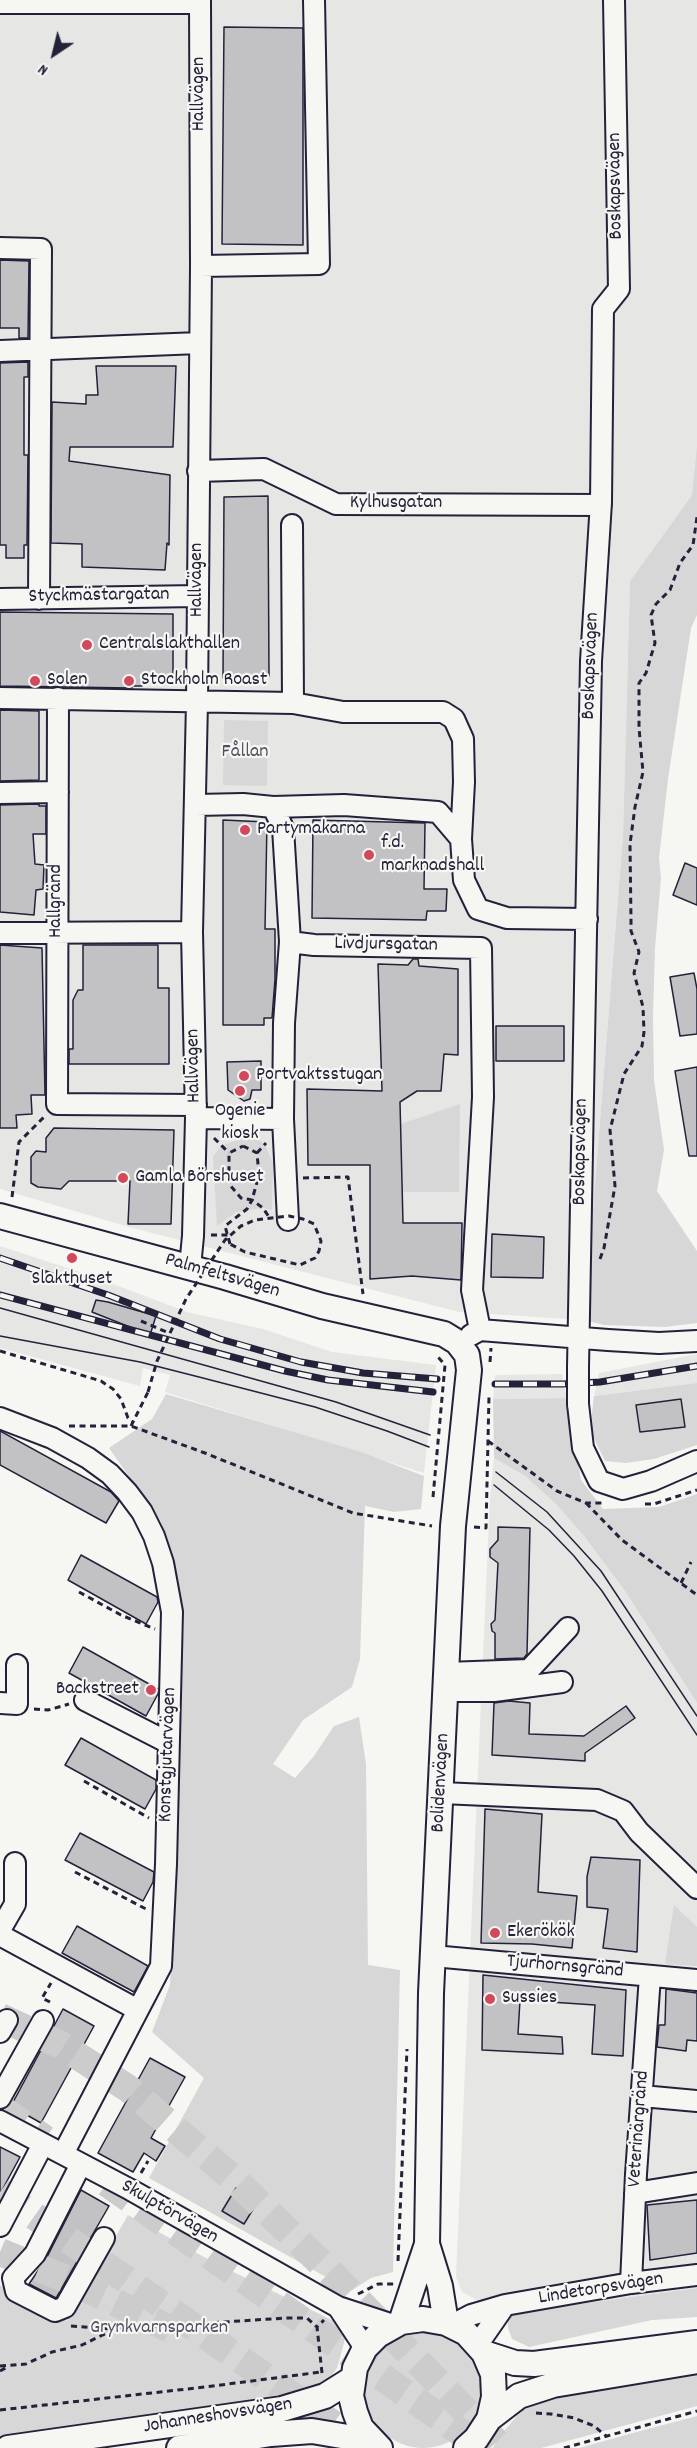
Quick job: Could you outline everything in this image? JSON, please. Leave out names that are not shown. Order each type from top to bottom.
[{"type":"main road","name":"Palmfeltsvägen","points":[[6,1206],[190,1267],[322,1306],[451,1338]]},
{"type":"main road","name":"Bolidenvägen","points":[[449,2324],[427,2244],[433,1956],[453,1526],[469,1370],[467,1355],[451,1338]]},
{"type":"main road","name":"Bolidenvägen","points":[[397,2324],[427,2244]]},
{"type":"main road","points":[[376,2444],[361,2428],[354,2412],[351,2396],[355,2368],[365,2348],[378,2335],[397,2324],[423,2319],[449,2324],[466,2333],[481,2349],[493,2374],[495,2397],[489,2419],[472,2445]]},
{"type":"main road","points":[[481,2349],[515,2362],[534,2364],[697,2343]]},
{"type":"main road","points":[[489,2419],[519,2396],[553,2385],[697,2361]]},
{"type":"main road","name":"Johanneshovsvägen","points":[[8,2448],[282,2409],[325,2396],[352,2379]]},
{"type":"main road","name":"Johanneshovsvägen","points":[[178,2448],[271,2434],[312,2432],[376,2444]]},
{"type":"street","points":[[201,266],[319,264],[314,0]]},
{"type":"street","name":"Boskapsvägen","points":[[614,0],[619,289],[603,309],[601,506],[591,660],[578,1404],[584,1448],[599,1481],[623,1489],[651,1481],[697,1461]]},
{"type":"street","points":[[0,3],[200,2]]},
{"type":"street","name":"Hallvägen","points":[[190,1267],[193,1236],[196,1111],[192,932],[196,805],[201,266],[200,2]]},
{"type":"street","points":[[0,248],[41,249],[39,598]]},
{"type":"street","points":[[0,351],[199,343]]},
{"type":"street","name":"Kylhusgatan","points":[[198,471],[264,469],[336,504],[601,506]]},
{"type":"street","points":[[292,525],[292,703]]},
{"type":"street","name":"Styckmästargatan","points":[[0,599],[198,596]]},
{"type":"street","points":[[0,698],[292,703],[343,712],[443,712],[454,719],[463,739],[464,782],[461,839],[464,880],[478,909],[507,918],[587,919]]},
{"type":"street","name":"Hallgränd","points":[[57,1104],[58,698]]},
{"type":"street","points":[[0,793],[58,792]]},
{"type":"street","points":[[196,805],[243,804],[273,807],[344,805],[438,812],[461,839]]},
{"type":"street","points":[[273,807],[284,828],[290,942],[284,1023],[283,1119],[288,1220]]},
{"type":"street","points":[[0,933],[192,932]]},
{"type":"street","name":"Livdjursgatan","points":[[290,942],[314,945],[481,948],[483,1098],[472,1290],[486,1331]]},
{"type":"street","points":[[57,1104],[196,1111],[283,1119]]},
{"type":"street","points":[[451,1338],[486,1331],[659,1343],[697,1341]]},
{"type":"street","name":"Konstgjutarvägen","points":[[0,1418],[52,1438],[88,1458],[110,1474],[142,1512],[154,1536],[163,1563],[172,1612],[164,1918],[160,1966],[63,2154]]},
{"type":"street","points":[[446,1682],[529,1670],[568,1628]]},
{"type":"street","points":[[0,1703],[16,1704],[17,1665]]},
{"type":"street","points":[[446,1682],[494,1691],[562,1682]]},
{"type":"street","points":[[85,1700],[167,1743]]},
{"type":"street","points":[[442,1793],[597,1800],[623,1811],[639,1832],[697,1888]]},
{"type":"street","points":[[15,1863],[15,1904],[0,1933],[138,2010]]},
{"type":"street","name":"Tjurhornsgränd","points":[[433,1956],[697,1980]]},
{"type":"street","name":"Veterinärgränd","points":[[630,2283],[650,1976]]},
{"type":"street","points":[[0,2098],[48,2012]]},
{"type":"street","points":[[642,2096],[697,2102]]},
{"type":"street","name":"Skulptörvägen","points":[[0,2121],[338,2307],[397,2324]]},
{"type":"street","points":[[0,2226],[43,2144]]},
{"type":"street","points":[[81,2164],[34,2254],[13,2278],[16,2291],[55,2312],[65,2307],[104,2238]]},
{"type":"street","points":[[635,2193],[697,2183]]},
{"type":"street","name":"Lindetorpsvägen","points":[[449,2324],[505,2305],[630,2283],[697,2275]]},
{"type":"street","points":[[481,2349],[505,2305]]},
{"type":"street","name":"Skulptörvägen","points":[[338,2307],[365,2348]]},
{"type":"path","points":[[595,1269],[604,1248],[615,1186],[610,1130],[624,1074],[642,1046],[644,1032],[643,1007],[634,974],[639,952],[631,931],[630,844],[643,772],[639,728],[639,683],[646,673],[655,643],[651,615],[656,604],[670,590],[681,563],[693,545],[697,517]]},
{"type":"path","points":[[6,1206],[19,1142],[57,1104]]},
{"type":"path","points":[[131,1426],[148,1392],[157,1361],[169,1333],[186,1299],[225,1240],[241,1226],[255,1220],[296,1217],[314,1224],[321,1241],[320,1251],[308,1263],[300,1265],[245,1252],[230,1244],[228,1235],[225,1226],[247,1209],[252,1200],[260,1175],[257,1153],[243,1146],[229,1154],[229,1184],[241,1198],[252,1200],[263,1208],[270,1219],[288,1220]]},
{"type":"path","points":[[286,1178],[348,1176],[363,1294]]},
{"type":"path","points":[[209,1235],[228,1235]]},
{"type":"path","points":[[141,1321],[169,1333]]},
{"type":"path","points":[[486,1331],[490,1364]]},
{"type":"path","points":[[0,1351],[101,1381],[117,1394],[127,1410],[128,1418],[133,1422]]},
{"type":"path","points":[[52,1438],[60,1427],[131,1426],[205,1453],[353,1513],[432,1526],[486,1528],[489,1386]]},
{"type":"path","points":[[488,1441],[557,1491],[586,1503],[622,1540],[697,1595]]},
{"type":"path","points":[[681,1583],[691,1562]]},
{"type":"path","points":[[79,1592],[148,1628],[172,1633]]},
{"type":"path","points":[[28,1708],[48,1710]]},
{"type":"path","points":[[84,1781],[166,1827]]},
{"type":"path","points":[[75,1872],[164,1918]]},
{"type":"path","points":[[48,2012],[42,1998],[50,1983]]},
{"type":"path","points":[[317,2327],[338,2307],[378,2284],[396,2284]]},
{"type":"path","points":[[0,2366],[26,2364],[52,2352],[82,2345],[115,2329],[307,2318],[317,2327],[325,2396]]},
{"type":"path","points":[[0,2370],[10,2365]]},
{"type":"path","points":[[0,2410],[321,2372]]},
{"type":"path","points":[[564,2448],[697,2411]]},
{"type":"path","points":[[529,2412],[574,2418],[594,2426],[606,2436]]},
{"type":"shaded area","points":[[0,0],[697,0],[697,463],[692,495],[630,581],[623,835],[584,1320],[459,1312],[129,1227],[0,1189]]},
{"type":"shaded area","points":[[0,1246],[92,1276],[187,1312],[263,1329],[332,1352],[436,1365],[424,1473],[165,1392],[170,1375],[143,1368],[140,1386],[0,1348]]},
{"type":"shaded area","points":[[697,1354],[697,1383],[594,1396],[599,1373]]},
{"type":"shaded area","points":[[562,1374],[567,1398],[493,1399],[495,1375]]},
{"type":"shaded area","points":[[494,1458],[525,1476],[556,1504],[584,1536],[625,1591],[697,1703],[697,2288],[521,2312],[508,2317],[462,2292],[456,2277],[490,1496]]},
{"type":"green space","points":[[697,447],[697,615],[691,628],[668,779],[659,858],[661,878],[655,948],[653,1017],[654,1080],[664,1150],[657,1191],[697,1251],[697,1323],[665,1327],[604,1325],[584,1320],[623,835],[630,581],[692,495]]},
{"type":"green space","name":"Fållan","points":[[224,720],[268,721],[267,786],[223,785]]},
{"type":"green space","points":[[460,1104],[459,1192],[402,1192],[401,1124]]},
{"type":"green space","points":[[246,1137],[256,1137],[265,1145],[273,1163],[272,1210],[263,1208],[236,1212],[217,1226],[213,1157],[221,1146]]},
{"type":"green space","points":[[697,1383],[697,1445],[654,1459],[626,1463],[605,1461],[590,1430],[594,1396]]},
{"type":"green space","points":[[166,1394],[361,1452],[424,1476],[421,1509],[394,1512],[365,1506],[360,1659],[352,1687],[303,1720],[273,1764],[295,1778],[314,1756],[334,1726],[359,1717],[366,1764],[368,1965],[400,1970],[393,2272],[371,2278],[351,2291],[149,2178],[204,2078],[152,2032],[170,1985],[184,1614],[161,1522],[109,1448],[152,1419]]},
{"type":"green space","points":[[567,1398],[581,1480],[603,1509],[659,1507],[697,1494],[697,1703],[625,1591],[584,1536],[556,1504],[525,1476],[494,1458],[493,1399]]},
{"type":"green space","points":[[674,1905],[697,1927],[697,1966],[665,1964]]},
{"type":"green space","name":"Grynkvarnsparken","points":[[128,2215],[215,2263],[338,2323],[346,2332],[337,2368],[330,2378],[301,2394],[0,2438],[0,2285],[67,2321]]},
{"type":"green space","points":[[697,2288],[697,2317],[652,2320],[529,2347],[512,2339],[508,2328],[508,2317],[521,2312]]},
{"type":"green space","points":[[423,2332],[445,2336],[464,2349],[477,2368],[481,2390],[477,2412],[464,2431],[445,2444],[423,2448],[401,2444],[382,2431],[369,2412],[365,2390],[369,2368],[382,2349],[401,2336]]},
{"type":"green space","points":[[697,2374],[697,2406],[541,2448],[493,2448],[525,2407],[539,2400],[573,2391]]},
{"type":"green space","points":[[697,2416],[697,2448],[579,2448],[629,2434]]},
{"type":"building","points":[[224,27],[303,28],[303,245],[222,244]]},
{"type":"building","points":[[0,260],[29,261],[28,338],[19,338],[19,328],[0,328]]},
{"type":"building","points":[[28,362],[28,377],[24,377],[24,455],[28,455],[27,545],[24,545],[24,558],[6,558],[6,545],[0,545],[0,363]]},
{"type":"building","points":[[96,366],[176,366],[173,447],[70,447],[69,461],[170,475],[169,545],[167,543],[165,570],[82,567],[82,544],[51,543],[52,402],[86,404],[86,395],[98,395]]},
{"type":"building","points":[[268,496],[269,676],[223,678],[224,497]]},
{"type":"building","name":"Centralslakthallen","points":[[0,612],[173,614],[173,678],[142,676],[142,686],[132,686],[132,688],[0,686]]},
{"type":"building","points":[[0,710],[39,711],[39,780],[0,781]]},
{"type":"building","points":[[39,804],[39,806],[46,806],[46,834],[33,834],[35,864],[44,865],[43,889],[36,890],[34,915],[0,912],[0,805]]},
{"type":"building","points":[[223,820],[267,822],[265,929],[275,929],[275,979],[272,1018],[264,1018],[264,1025],[223,1025]]},
{"type":"building","name":"f.d. marknadshall","points":[[313,820],[425,823],[424,889],[447,889],[446,911],[427,911],[426,920],[312,918]]},
{"type":"building","points":[[685,863],[697,868],[697,905],[673,895]]},
{"type":"building","points":[[0,945],[42,948],[45,1095],[31,1095],[32,1114],[16,1115],[17,1128],[0,1128]]},
{"type":"building","points":[[83,945],[158,945],[158,988],[169,988],[169,1064],[69,1064],[69,1049],[73,1049],[73,1000],[78,990],[83,990]]},
{"type":"building","points":[[413,959],[418,959],[419,966],[458,969],[458,1055],[444,1054],[441,1091],[417,1091],[400,1102],[403,1223],[462,1223],[461,1280],[412,1276],[370,1279],[370,1165],[308,1165],[307,1089],[382,1091],[378,964],[408,965]]},
{"type":"building","points":[[694,973],[697,989],[697,1034],[680,1036],[670,977]]},
{"type":"building","points":[[496,1026],[564,1026],[564,1061],[496,1061]]},
{"type":"building","name":"Portvaktsstugan","points":[[261,1061],[261,1090],[252,1090],[250,1099],[244,1101],[228,1090],[227,1062]]},
{"type":"building","points":[[697,1067],[697,1156],[689,1156],[675,1071]]},
{"type":"building","name":"Gamla Börshuset","points":[[54,1128],[174,1130],[171,1224],[128,1224],[130,1181],[69,1181],[61,1189],[38,1187],[31,1183],[31,1157],[36,1151],[46,1152],[46,1138]]},
{"type":"building","points":[[492,1234],[544,1237],[543,1278],[491,1277]]},
{"type":"building","points":[[96,1300],[156,1316],[150,1335],[92,1312]]},
{"type":"building","points":[[681,1399],[685,1427],[640,1432],[636,1405]]},
{"type":"building","points":[[0,1431],[111,1492],[119,1501],[106,1523],[0,1465]]},
{"type":"building","points":[[498,1527],[530,1528],[527,1654],[524,1658],[495,1659],[495,1633],[492,1631],[491,1624],[495,1620],[498,1563],[490,1557],[490,1549],[498,1540]]},
{"type":"building","points":[[81,1555],[157,1597],[158,1602],[146,1624],[68,1580]]},
{"type":"building","points":[[83,1647],[158,1689],[158,1694],[146,1716],[69,1673]]},
{"type":"building","points":[[509,1701],[530,1703],[529,1734],[584,1736],[626,1706],[635,1718],[585,1753],[585,1761],[492,1755],[494,1703]]},
{"type":"building","points":[[81,1738],[156,1780],[156,1789],[145,1809],[65,1765]]},
{"type":"building","points":[[485,1809],[542,1814],[538,1892],[577,1896],[572,1948],[481,1943]]},
{"type":"building","points":[[80,1833],[154,1872],[153,1882],[143,1901],[65,1860]]},
{"type":"building","points":[[591,1857],[640,1860],[637,1952],[603,1948],[608,1909],[587,1907],[587,1877]]},
{"type":"building","points":[[77,1926],[148,1966],[134,1992],[62,1953]]},
{"type":"building","points":[[483,1975],[626,1990],[623,2056],[592,2054],[595,2005],[520,2000],[518,2034],[562,2037],[563,2054],[482,2050]]},
{"type":"building","points":[[666,1989],[697,1993],[697,2041],[687,2040],[686,2051],[657,2047],[659,2025],[665,2025]]},
{"type":"building","points":[[63,2009],[94,2026],[41,2123],[11,2106]]},
{"type":"building","points":[[150,2058],[185,2077],[151,2138],[165,2146],[156,2161],[144,2153],[133,2172],[98,2153]]},
{"type":"building","points":[[0,2147],[20,2157],[0,2194]]},
{"type":"building","points":[[236,2188],[258,2201],[244,2224],[222,2211]]},
{"type":"building","points":[[81,2190],[109,2206],[56,2298],[29,2284],[46,2259]]},
{"type":"building","points":[[697,2200],[697,2253],[650,2260],[647,2205]]},
{"type":"tunnel","points":[[0,2017],[61,2045],[129,2089],[237,2182],[333,2275],[502,2448]]},
{"type":"tunnel","points":[[0,2108],[45,2139]]},
{"type":"tunnel","points":[[107,2183],[483,2448]]},
{"type":"tunnel","points":[[0,2192],[360,2443]]},
{"type":"tunnel","points":[[0,2252],[71,2281],[170,2329]]},
{"type":"tram line","points":[[0,1308],[336,1402],[430,1435]]},
{"type":"tram line","points":[[0,1336],[140,1362],[315,1407],[429,1447]]},
{"type":"tram line","points":[[496,1472],[547,1512],[601,1571],[697,1716]]},
{"type":"tram line","points":[[494,1485],[549,1530],[574,1556],[602,1591],[697,1735]]},
{"type":"railway","points":[[0,1258],[108,1295],[220,1339],[301,1362],[363,1373],[437,1379]]},
{"type":"railway","points":[[0,1295],[285,1371],[328,1380],[433,1392]]},
{"type":"railway","points":[[495,1384],[600,1382],[697,1366]]},
{"type":"place","name":"Centralslakthallen","points":[[87,645]]},
{"type":"place","name":"Solen","points":[[35,681]]},
{"type":"place","name":"Stockholm Roast","points":[[129,681]]},
{"type":"place","name":"Partymakarna","points":[[245,830]]},
{"type":"place","name":"f.d. marknadshall","points":[[369,855]]},
{"type":"place","name":"Portvaktsstugan","points":[[244,1076]]},
{"type":"place","name":"Ogenie kiosk","points":[[240,1091]]},
{"type":"place","name":"Gamla Börshuset","points":[[123,1178]]},
{"type":"place","name":"Slakthuset","points":[[72,1258]]},
{"type":"place","name":"Backstreet","points":[[151,1690]]},
{"type":"place","name":"Ekerökök","points":[[495,1933]]},
{"type":"place","name":"Sussies","points":[[490,1999]]}]
